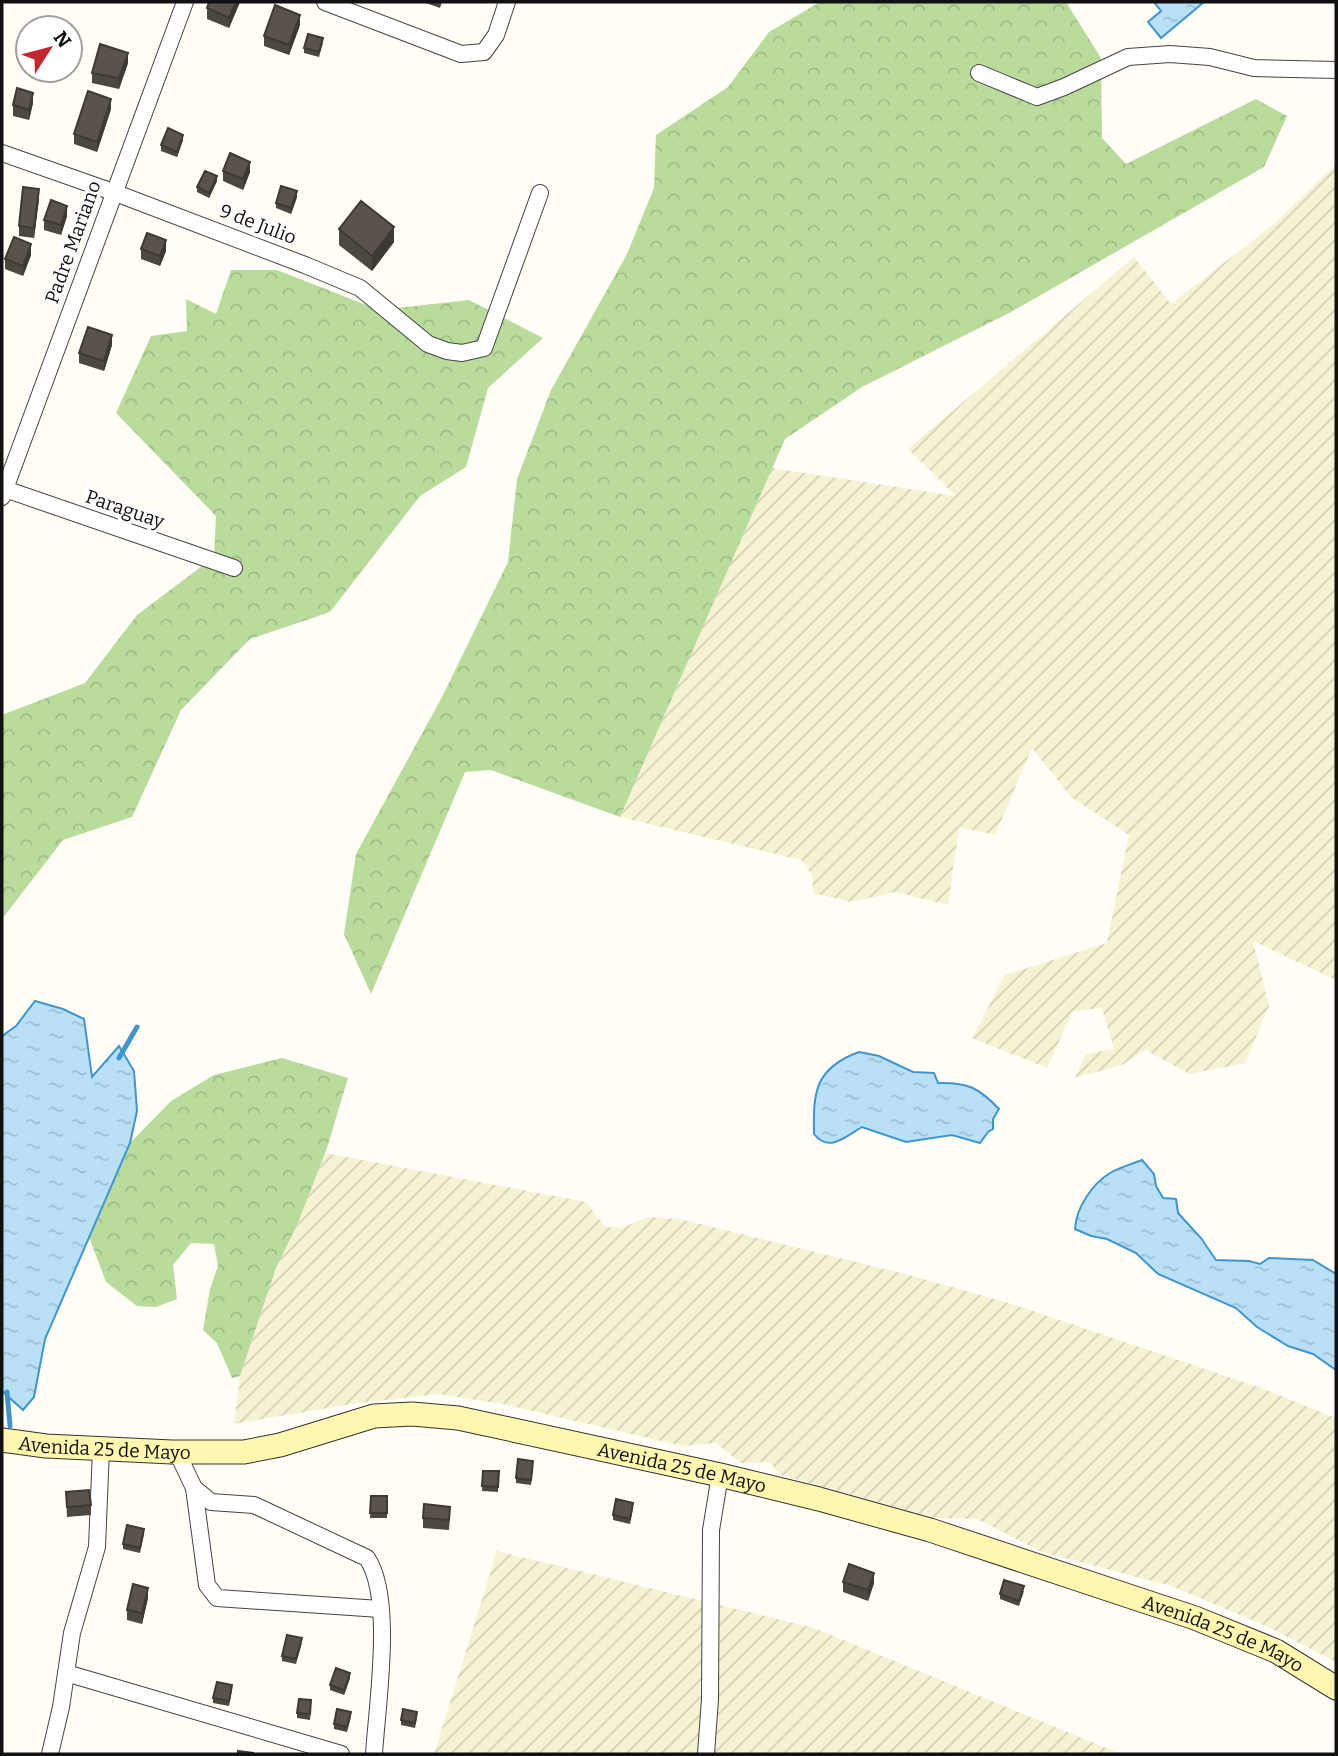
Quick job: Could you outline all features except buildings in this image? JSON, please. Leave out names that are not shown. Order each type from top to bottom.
[{"type":"main road","name":"Avenida 25 de Mayo","points":[[2,1440],[102,1449],[244,1452],[280,1445],[374,1416],[412,1414],[458,1418],[720,1475],[930,1530],[1195,1618],[1276,1651],[1336,1688]]},
{"type":"street","name":"Padre Mariano","points":[[3,492],[185,2]]},
{"type":"street","points":[[325,2],[461,54],[484,52],[496,35],[507,2]]},
{"type":"street","points":[[979,73],[1037,97],[1128,57],[1139,56],[1170,54],[1210,57],[1254,68],[1336,70]]},
{"type":"street","name":"9 de Julio","points":[[2,153],[113,192],[360,288],[428,344],[462,353],[484,348],[540,193]]},
{"type":"street","name":"Paraguay","points":[[3,492],[234,568]]},
{"type":"street","points":[[50,1754],[61,1707],[72,1633],[97,1547],[102,1449]]},
{"type":"street","points":[[177,1452],[194,1488],[207,1585],[216,1598],[380,1609]]},
{"type":"street","points":[[706,1754],[710,1699],[711,1530],[720,1475]]},
{"type":"street","points":[[194,1488],[211,1502],[254,1505],[367,1558],[375,1570],[382,1624],[374,1754]]},
{"type":"street","points":[[66,1673],[341,1754]]},
{"type":"shaded area","points":[[1336,164],[1336,980],[1253,941],[1269,1006],[1245,1063],[1189,1074],[1146,1050],[1122,1065],[1075,1078],[1086,1054],[1114,1049],[1102,1008],[1073,1011],[1047,1068],[972,1038],[1005,975],[1107,943],[1129,835],[1071,797],[1032,748],[995,835],[959,827],[948,905],[895,892],[851,902],[813,893],[812,875],[801,860],[620,817],[772,468],[956,496],[908,449],[1134,257],[1171,304],[1274,224]]},
{"type":"shaded area","points":[[325,1153],[586,1202],[605,1227],[622,1228],[648,1217],[680,1219],[913,1276],[1012,1304],[1261,1388],[1336,1418],[1336,1662],[1262,1624],[1171,1586],[1042,1552],[977,1519],[934,1518],[781,1475],[769,1462],[741,1463],[716,1443],[683,1446],[503,1404],[438,1394],[351,1404],[234,1424],[240,1376],[259,1318],[276,1268],[298,1223]]},
{"type":"shaded area","points":[[497,1551],[814,1628],[1121,1754],[434,1754]]},
{"type":"green space","points":[[820,2],[1066,2],[1101,58],[1102,138],[1126,164],[1256,99],[1287,116],[1264,167],[1011,312],[862,387],[785,439],[620,817],[491,770],[465,772],[371,994],[344,934],[356,854],[442,697],[508,562],[517,479],[551,390],[627,254],[654,188],[656,135],[728,87],[769,32]]},
{"type":"green space","points":[[231,270],[277,270],[379,310],[469,300],[543,338],[488,388],[466,467],[420,496],[330,612],[250,639],[181,710],[132,817],[63,840],[2,919],[2,715],[85,683],[137,615],[214,557],[216,516],[116,413],[151,336],[187,331],[186,299],[216,314]]},
{"type":"green space","points":[[282,1058],[348,1078],[327,1148],[298,1223],[276,1268],[240,1376],[232,1378],[217,1343],[203,1330],[210,1289],[218,1266],[214,1244],[191,1243],[173,1265],[177,1299],[156,1307],[137,1306],[106,1282],[89,1237],[130,1143],[171,1101],[214,1075]]},
{"type":"water","points":[[1154,2],[1204,2],[1161,38],[1148,22],[1161,11]]},
{"type":"water","points":[[35,1001],[63,1009],[84,1019],[92,1077],[119,1046],[134,1071],[137,1111],[130,1143],[45,1339],[34,1397],[23,1410],[2,1391],[2,1036],[16,1026]]},
{"type":"water","points":[[859,1052],[879,1056],[913,1072],[934,1073],[938,1083],[965,1085],[979,1091],[999,1109],[993,1119],[993,1129],[980,1143],[952,1135],[906,1142],[862,1127],[831,1143],[820,1140],[814,1134],[814,1106],[820,1083],[833,1066]]},
{"type":"water","points":[[1142,1160],[1154,1174],[1156,1186],[1163,1198],[1176,1199],[1178,1213],[1201,1238],[1216,1260],[1260,1264],[1269,1258],[1313,1260],[1336,1274],[1336,1370],[1313,1354],[1288,1346],[1257,1327],[1236,1308],[1158,1274],[1136,1253],[1107,1239],[1075,1229],[1078,1213],[1097,1183],[1114,1171]]},
{"type":"waterway","points":[[119,1058],[137,1027]]},
{"type":"waterway","points":[[7,1392],[10,1426]]}]
